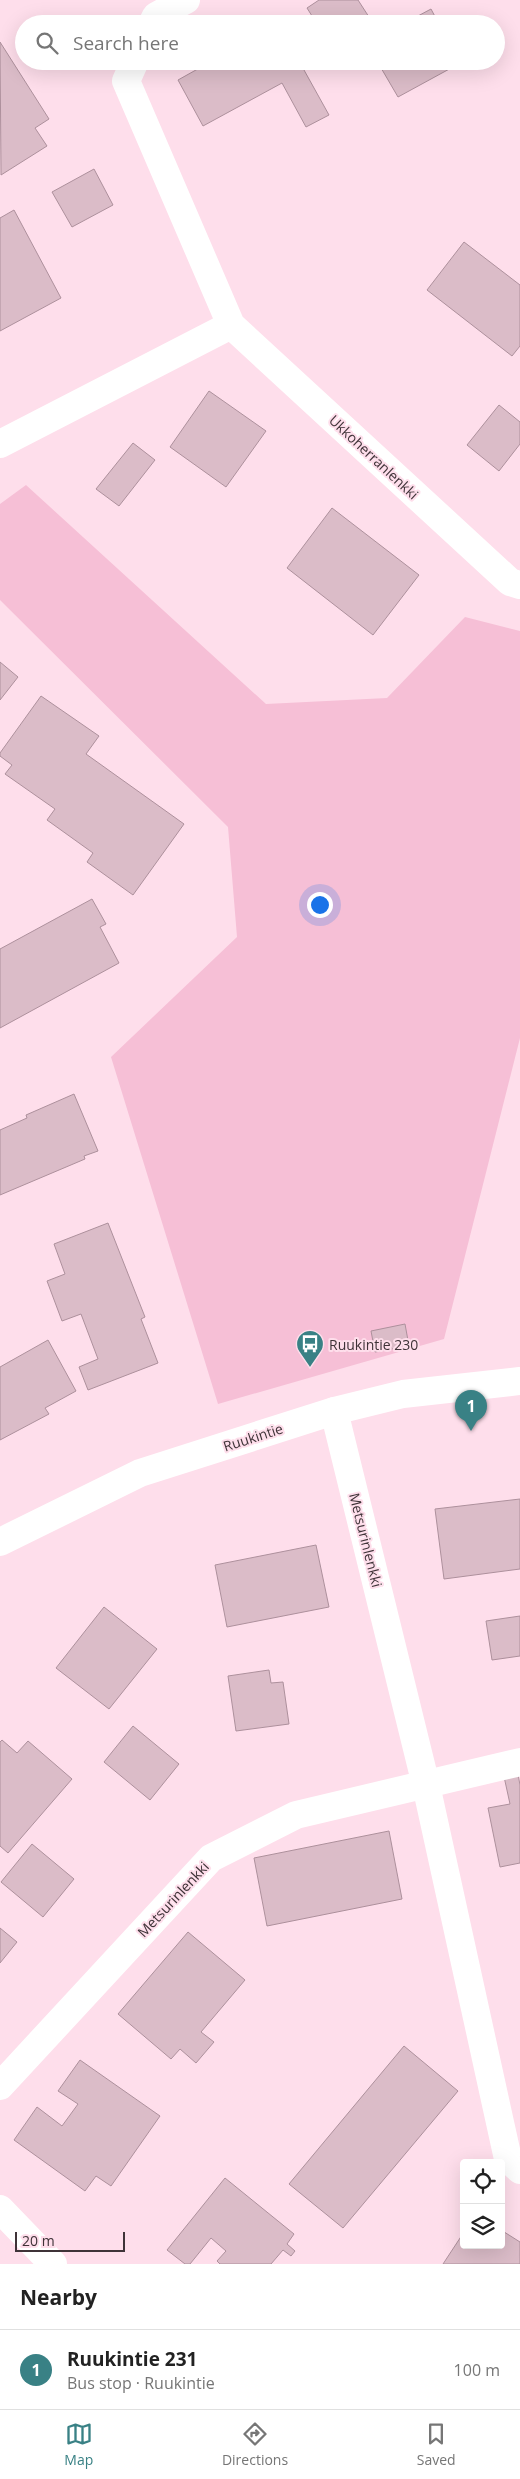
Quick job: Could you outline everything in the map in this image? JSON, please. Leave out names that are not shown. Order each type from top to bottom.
[{"type":"street","points":[[158,15],[186,0]]},
{"type":"street","name":"Ukkoherranlenkki","points":[[131,70],[126,81],[231,326],[510,582],[520,585]]},
{"type":"street","points":[[0,444],[231,326]]},
{"type":"street","name":"Ruukintie","points":[[0,1542],[140,1473],[334,1411],[403,1394],[520,1381]]},
{"type":"street","name":"Metsurinlenkki","points":[[334,1411],[426,1785],[508,2159],[520,2170]]},
{"type":"street","points":[[426,1785],[520,1762]]},
{"type":"street","name":"Metsurinlenkki","points":[[0,2086],[210,1858],[296,1815],[426,1785]]},
{"type":"street","points":[[0,2209],[53,2264]]},
{"type":"shaded area","points":[[26,485],[266,704],[387,698],[465,617],[520,631],[520,1038],[444,1339],[218,1404],[111,1057],[237,937],[228,827],[0,600],[0,504]]},
{"type":"building","points":[[319,0],[358,0],[368,15],[311,15],[307,8]]},
{"type":"building","points":[[431,9],[434,15],[420,15]]},
{"type":"building","points":[[0,42],[15,66],[15,70],[18,70],[49,119],[35,128],[47,146],[1,175]]},
{"type":"building","points":[[196,70],[304,70],[329,115],[306,127],[282,83],[203,126],[178,80]]},
{"type":"building","points":[[382,70],[448,70],[398,97]]},
{"type":"building","points":[[94,169],[113,205],[72,227],[52,192]]},
{"type":"building","points":[[14,210],[61,298],[0,331],[0,218]]},
{"type":"building","points":[[464,242],[520,285],[520,346],[512,356],[427,290]]},
{"type":"building","points":[[209,391],[266,431],[226,487],[170,447]]},
{"type":"building","points":[[499,405],[520,422],[520,444],[499,471],[467,445]]},
{"type":"building","points":[[133,443],[155,460],[119,506],[96,489]]},
{"type":"building","points":[[332,508],[419,575],[373,635],[287,568]]},
{"type":"building","points":[[0,662],[18,677],[0,700]]},
{"type":"building","points":[[41,696],[99,736],[86,754],[184,824],[133,895],[87,862],[93,853],[47,820],[55,809],[5,774],[12,765],[0,756],[0,753]]},
{"type":"building","points":[[92,899],[106,924],[100,927],[119,963],[0,1028],[0,949]]},
{"type":"building","points":[[74,1094],[98,1151],[84,1156],[85,1159],[0,1195],[0,1130],[27,1118],[26,1115]]},
{"type":"building","points":[[108,1223],[145,1317],[141,1319],[158,1363],[88,1390],[79,1367],[98,1359],[81,1314],[62,1321],[47,1281],[65,1274],[54,1244]]},
{"type":"building","points":[[405,1324],[409,1346],[375,1352],[371,1331]]},
{"type":"building","points":[[48,1340],[76,1391],[45,1408],[49,1414],[0,1440],[0,1367]]},
{"type":"building","points":[[520,1499],[520,1569],[444,1579],[435,1509]]},
{"type":"building","points":[[316,1545],[329,1607],[227,1627],[215,1565]]},
{"type":"building","points":[[104,1607],[157,1649],[109,1709],[56,1668]]},
{"type":"building","points":[[520,1616],[520,1656],[492,1660],[486,1621]]},
{"type":"building","points":[[269,1670],[271,1683],[283,1682],[289,1724],[236,1731],[228,1676]]},
{"type":"building","points":[[133,1726],[179,1764],[150,1800],[104,1762]]},
{"type":"building","points":[[2,1740],[17,1753],[28,1741],[72,1779],[8,1853],[0,1846],[0,1742]]},
{"type":"building","points":[[517,1769],[520,1785],[520,1863],[500,1867],[488,1808],[510,1804],[503,1772]]},
{"type":"building","points":[[389,1831],[402,1899],[267,1926],[254,1858]]},
{"type":"building","points":[[32,1844],[74,1879],[43,1917],[1,1882]]},
{"type":"building","points":[[0,1928],[17,1942],[0,1963]]},
{"type":"building","points":[[188,1932],[245,1980],[201,2032],[214,2042],[196,2063],[180,2049],[171,2059],[118,2014]]},
{"type":"building","points":[[404,2046],[458,2091],[343,2228],[289,2184]]},
{"type":"building","points":[[80,2060],[160,2116],[111,2186],[96,2176],[85,2191],[14,2140],[37,2107],[62,2126],[78,2104],[58,2091]]},
{"type":"building","points":[[225,2178],[294,2234],[287,2244],[295,2251],[291,2256],[283,2250],[271,2264],[220,2264],[217,2261],[226,2251],[211,2238],[190,2264],[185,2264],[167,2250]]},
{"type":"building","points":[[505,2233],[520,2242],[520,2264],[443,2264],[460,2238],[460,2249],[505,2249]]},
{"type":"place","name":"Ruukintie 230","points":[[310,1368]]},
{"type":"place","name":"Ruukintie 231","points":[[471,1431]]}]
